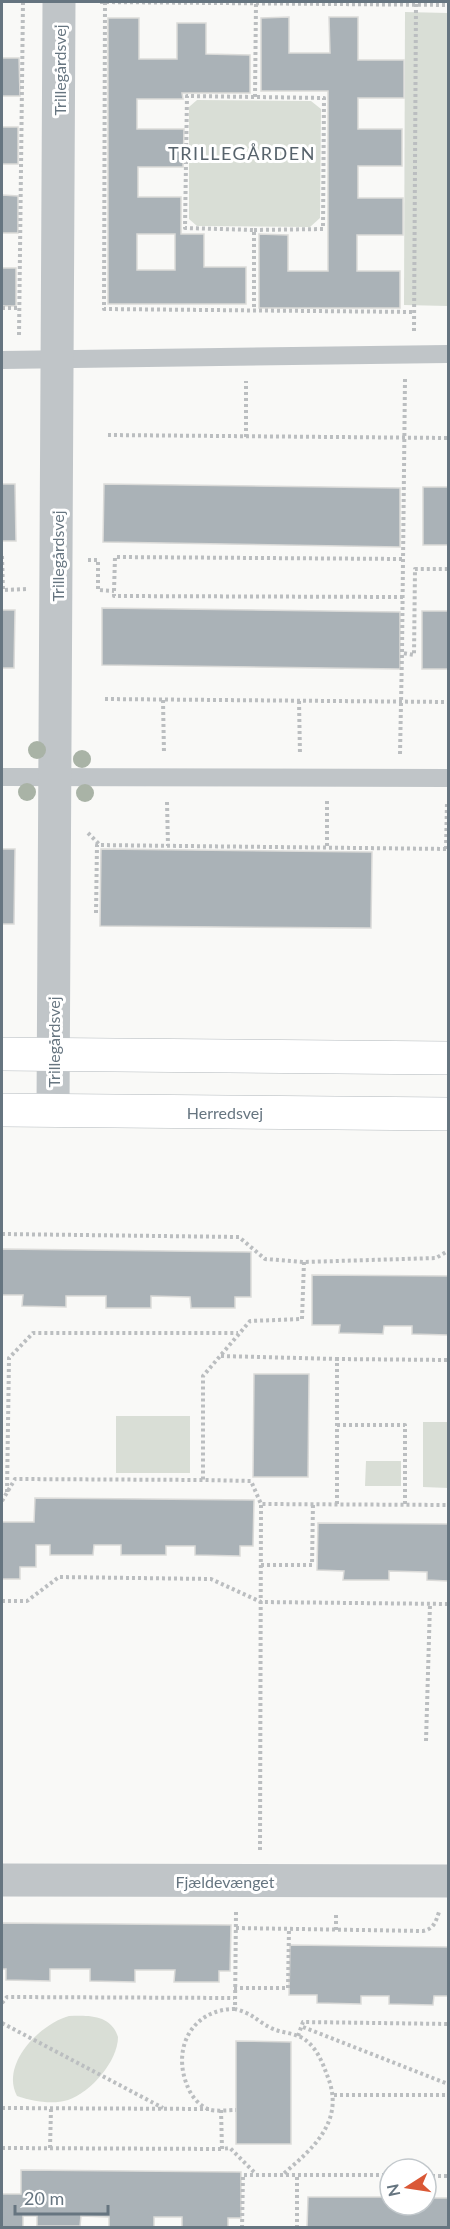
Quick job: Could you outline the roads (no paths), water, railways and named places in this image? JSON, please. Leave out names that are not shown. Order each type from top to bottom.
[{"type":"street","name":"Trillegårdsvej","points":[[52,1110],[58,360],[58,2]]},
{"type":"street","points":[[2,1054],[448,1058]]},
{"type":"street","name":"Herredsvej","points":[[2,1110],[448,1114]]},
{"type":"street","name":"Fjældevænget","points":[[2,1880],[260,1881],[445,1892]]},
{"type":"lane","points":[[10,360],[448,354]]},
{"type":"lane","points":[[2,777],[448,778]]},
{"type":"district","name":"TRILLEGÅRDEN","points":[[242,153]]}]
